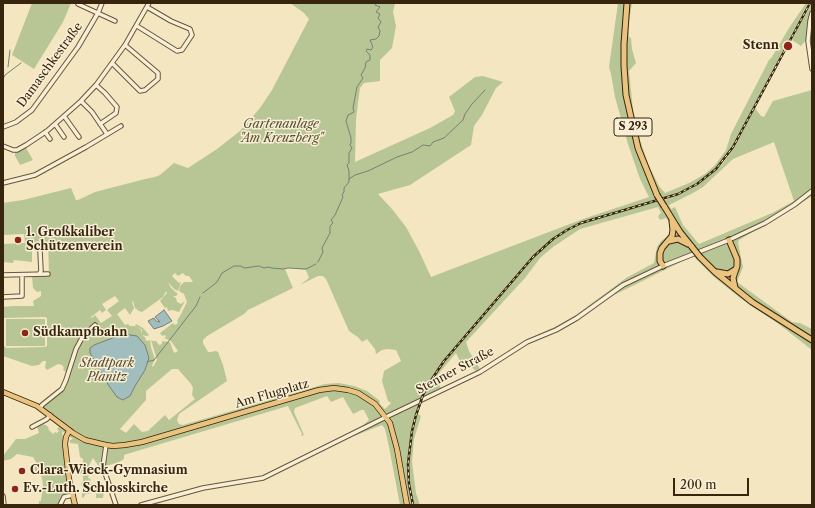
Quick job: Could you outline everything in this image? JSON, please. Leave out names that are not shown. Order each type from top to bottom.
[{"type":"highway","name":"S 293","points":[[627,3],[624,31],[624,65],[628,108],[638,148],[657,195],[672,221],[700,257],[715,272],[764,310],[812,340]]},
{"type":"highway","points":[[663,266],[660,261],[660,253],[672,236],[672,221]]},
{"type":"highway","points":[[668,241],[678,239],[691,246]]},
{"type":"highway","points":[[729,240],[737,259],[733,278],[738,291]]},
{"type":"highway","points":[[715,272],[728,274],[736,269]]},
{"type":"main road","name":"Am Flugplatz","points":[[3,392],[40,408],[85,440],[106,445],[131,444],[312,392],[334,388],[348,390],[363,396],[375,404],[386,417],[394,434],[407,505]]},
{"type":"main road","points":[[69,430],[65,444],[74,505]]},
{"type":"street","name":"Damaschkestraße","points":[[3,127],[16,122],[32,110],[78,47],[98,13],[102,3]]},
{"type":"street","points":[[3,146],[8,149],[17,150],[45,132],[81,101],[96,85],[125,45],[150,3]]},
{"type":"street","points":[[78,4],[115,21]]},
{"type":"street","points":[[137,26],[177,51],[182,50],[192,35],[190,29],[171,21],[147,7]]},
{"type":"street","points":[[812,13],[808,41],[812,69]]},
{"type":"street","points":[[112,63],[140,90],[145,90],[158,79],[158,73],[125,45]]},
{"type":"street","points":[[96,85],[105,93],[117,108],[116,113],[100,124]]},
{"type":"street","points":[[81,101],[107,134]]},
{"type":"street","points":[[64,116],[79,137]]},
{"type":"street","points":[[55,124],[64,137]]},
{"type":"street","points":[[3,183],[35,175],[121,126]]},
{"type":"street","points":[[45,132],[50,139]]},
{"type":"street","name":"Stenner Straße","points":[[141,505],[203,488],[263,478],[480,372],[527,342],[556,330],[577,318],[616,289],[663,266],[729,240],[765,223],[794,205],[812,191]]},
{"type":"street","points":[[39,274],[40,251]]},
{"type":"street","points":[[3,275],[48,274]]},
{"type":"street","points":[[3,297],[22,296],[22,275]]},
{"type":"street","points":[[40,408],[64,386],[76,349],[83,336],[95,325]]},
{"type":"street","points":[[32,427],[47,419],[50,415]]},
{"type":"street","points":[[106,445],[103,467],[116,505]]},
{"type":"street","points":[[60,505],[64,497],[73,495]]},
{"type":"street","points":[[3,496],[4,505]]},
{"type":"green space","points":[[32,3],[71,3],[63,22],[34,69],[12,55]]},
{"type":"green space","points":[[290,3],[395,3],[393,12],[396,26],[392,48],[380,60],[380,81],[364,83],[360,88],[356,119],[355,162],[430,128],[453,115],[455,111],[449,97],[475,77],[483,76],[503,82],[496,88],[482,115],[474,126],[471,145],[410,185],[378,194],[406,227],[431,277],[583,219],[649,197],[640,179],[628,144],[615,97],[609,67],[618,3],[632,3],[628,27],[636,63],[629,71],[634,120],[649,166],[659,186],[665,193],[689,183],[705,174],[715,165],[726,150],[731,134],[769,60],[806,3],[808,3],[730,151],[715,169],[703,179],[684,190],[664,198],[665,200],[691,189],[722,165],[736,144],[755,108],[761,116],[764,117],[773,101],[812,90],[812,201],[811,197],[739,240],[738,243],[743,267],[737,282],[792,322],[800,323],[812,329],[812,350],[780,325],[740,298],[714,277],[693,256],[608,298],[584,316],[557,331],[527,344],[483,372],[480,369],[476,371],[469,365],[460,361],[456,353],[435,378],[441,388],[423,397],[418,414],[421,416],[414,439],[412,462],[416,493],[420,505],[400,505],[385,429],[382,425],[354,436],[352,432],[360,428],[369,420],[364,410],[353,414],[343,397],[331,402],[327,396],[295,408],[294,412],[304,435],[301,436],[302,434],[288,406],[127,454],[124,455],[124,459],[119,462],[100,468],[93,458],[86,471],[89,472],[88,479],[90,478],[91,484],[102,483],[104,489],[103,498],[96,498],[96,488],[90,491],[89,494],[86,494],[83,498],[82,497],[81,484],[83,481],[83,475],[79,473],[79,467],[83,464],[83,459],[80,457],[78,444],[70,443],[70,440],[73,439],[62,431],[71,495],[64,496],[60,505],[39,505],[39,501],[41,501],[43,484],[40,470],[35,471],[34,464],[37,464],[33,457],[17,454],[11,459],[3,461],[3,456],[16,439],[25,439],[39,433],[37,426],[41,424],[46,425],[53,434],[59,431],[57,429],[59,427],[40,411],[43,406],[62,389],[69,374],[63,370],[64,368],[62,365],[58,364],[47,370],[45,368],[46,361],[43,361],[39,365],[32,366],[3,356],[3,319],[4,346],[6,348],[47,346],[47,318],[3,318],[3,307],[34,306],[33,301],[41,296],[41,291],[37,292],[33,288],[32,276],[49,274],[48,242],[32,243],[32,262],[14,260],[13,263],[3,262],[3,244],[25,243],[24,234],[3,235],[3,203],[23,200],[71,188],[76,200],[78,200],[95,192],[155,177],[160,175],[174,163],[188,168],[217,149],[240,131],[260,108],[272,90],[309,19],[304,13]],"holes":[[[774,142],[794,201],[772,213],[699,244],[683,225],[675,207],[671,209],[669,205],[703,187],[733,159]],[[658,207],[661,213],[658,216],[660,220],[666,218],[671,225],[671,231],[668,236],[661,241],[657,247],[654,263],[626,278],[576,315],[557,326],[528,339],[480,369],[469,351],[466,342],[525,278],[540,258],[553,247],[580,229]],[[285,269],[306,270],[309,278],[300,285],[318,276],[323,276],[326,279],[349,331],[362,342],[367,339],[375,349],[376,354],[382,350],[396,350],[401,361],[384,371],[382,381],[388,401],[391,403],[385,409],[379,403],[380,401],[367,391],[354,386],[339,383],[325,384],[183,425],[179,424],[177,420],[179,414],[227,381],[218,352],[208,352],[203,340],[248,310],[293,288]],[[175,273],[178,276],[183,273],[186,276],[189,276],[193,282],[184,282],[180,286],[179,291],[184,294],[187,302],[177,321],[178,323],[175,325],[173,323],[160,333],[162,336],[165,335],[166,337],[164,338],[171,341],[178,351],[174,353],[170,342],[163,341],[162,344],[159,345],[156,341],[151,340],[157,360],[153,367],[152,365],[155,360],[150,340],[147,341],[142,335],[149,335],[143,328],[136,324],[135,326],[138,327],[130,326],[128,324],[125,325],[117,314],[125,308],[130,315],[134,308],[133,301],[135,308],[142,312],[163,297],[166,291],[167,293],[160,301],[165,308],[167,307],[168,311],[172,310],[179,312],[185,301],[181,304],[177,302],[176,298],[173,296],[178,294],[171,288],[168,282],[178,291],[181,282],[179,283],[172,276]],[[115,296],[119,301],[107,310],[112,316],[101,323],[95,315],[92,318],[91,317],[100,310],[102,313],[106,310],[102,304]],[[172,369],[178,369],[191,384],[193,388],[192,395],[195,399],[169,420],[165,415],[148,431],[142,432],[134,424],[126,433],[120,429],[146,400],[146,391]]]},
{"type":"green space","points":[[812,3],[807,39],[801,46],[792,40]]},
{"type":"green space","points":[[26,148],[33,160],[20,165],[15,156],[15,152]]},
{"type":"green space","name":"Südkampfbahn","points":[[6,319],[45,319],[45,346],[6,346]]},
{"type":"water","points":[[164,310],[172,321],[154,329],[148,321],[154,318],[156,321],[160,322],[155,317]]},
{"type":"water","points":[[123,334],[137,336],[145,345],[149,358],[145,370],[130,396],[123,400],[117,397],[109,386],[90,353],[90,348]]},
{"type":"waterway","points":[[318,262],[323,252],[322,248],[330,233],[330,226],[333,223],[331,220],[335,215],[343,197],[342,195],[344,188],[349,182],[349,171],[347,165],[349,163],[349,153],[352,148],[350,145],[351,138],[346,121],[348,115],[354,112],[353,108],[357,87],[363,78],[361,75],[365,68],[366,62],[370,60],[370,55],[366,51],[367,49],[371,50],[373,47],[370,40],[376,39],[379,36],[380,31],[378,27],[381,22],[378,18],[380,14],[376,12],[380,7],[375,5],[376,3]]},
{"type":"waterway","points":[[8,67],[10,50]]},
{"type":"waterway","points":[[3,79],[5,75],[21,63]]},
{"type":"waterway","points":[[349,179],[355,175],[412,152],[423,145],[430,146],[433,142],[444,138],[463,120],[472,104],[485,90]]},
{"type":"waterway","points":[[203,293],[217,282],[222,273],[234,266],[241,266],[244,268],[259,266],[264,268],[306,269],[316,264]]},
{"type":"waterway","points":[[147,362],[154,360],[196,306],[200,297]]},
{"type":"railway","points":[[413,505],[409,484],[408,464],[412,431],[423,395],[444,361],[533,257],[553,239],[581,223],[678,194],[697,184],[716,169],[733,147],[810,3]]},
{"type":"place","name":"Stenn","points":[[788,46]]},
{"type":"place","name":"1. Großkaliber Schützenverein","points":[[18,240]]},
{"type":"place","name":"Südkampfbahn","points":[[25,333]]},
{"type":"place","name":"Clara-Wieck-Gymnasium","points":[[22,471]]},
{"type":"place","name":"Ev.-Luth. Schlosskirche","points":[[15,489]]},
{"type":"park label","name":"Gartenanlage \"Am Kreuzberg\"","points":[[281,132]]},
{"type":"park label","name":"Stadtpark Planitz","points":[[107,371]]}]
